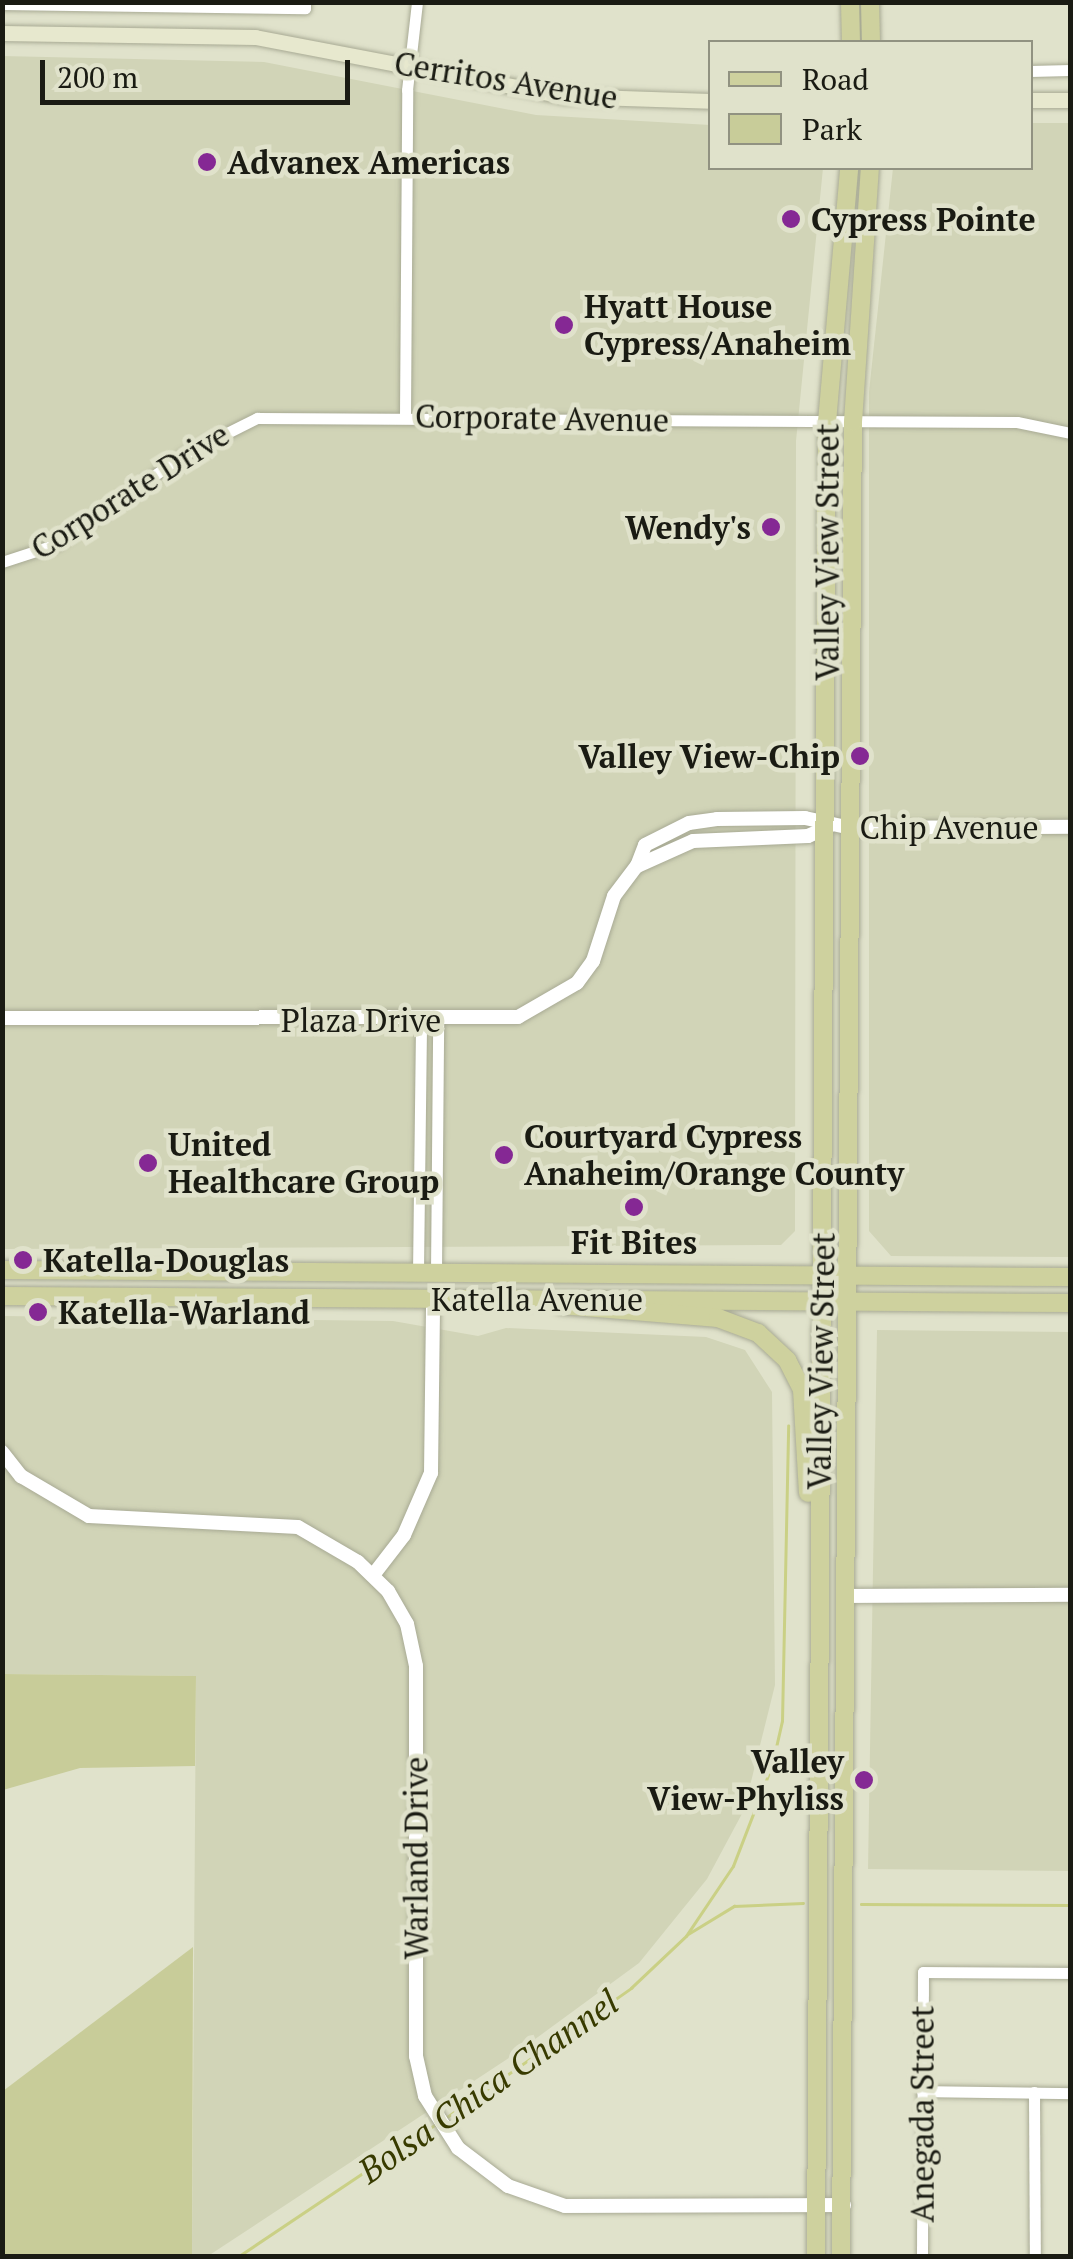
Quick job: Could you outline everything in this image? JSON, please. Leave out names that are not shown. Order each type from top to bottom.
[{"type":"main road","points":[[850,2],[850,40]]},
{"type":"main road","points":[[870,2],[871,40]]},
{"type":"main road","name":"Cerritos Avenue","points":[[2,33],[255,38],[563,96],[708,101]]},
{"type":"main road","points":[[1033,100],[1070,100]]},
{"type":"main road","name":"Valley View Street","points":[[816,2256],[820,1301],[828,827],[827,422],[849,170]]},
{"type":"main road","name":"Valley View Street","points":[[842,2256],[853,422],[870,170]]},
{"type":"main road","name":"Katella Avenue","points":[[2,1270],[1070,1277]]},
{"type":"main road","points":[[406,1298],[432,1283],[427,1272]]},
{"type":"main road","points":[[433,1298],[471,1272]]},
{"type":"main road","name":"Katella Avenue","points":[[2,1296],[1070,1304]]},
{"type":"main road","points":[[541,1299],[583,1312],[718,1318],[747,1327],[775,1347],[796,1374],[806,1403],[810,1562],[818,1583]]},
{"type":"street","points":[[406,416],[408,65],[417,2]]},
{"type":"street","points":[[2,4],[304,5]]},
{"type":"street","points":[[1033,71],[1070,70]]},
{"type":"street","name":"Corporate Avenue","points":[[257,418],[1017,422],[1070,433]]},
{"type":"street","name":"Corporate Drive","points":[[3,562],[57,544],[183,456],[257,418]]},
{"type":"street","name":"Plaza Drive","points":[[2,1018],[518,1017],[557,999],[593,962],[614,896],[637,866],[645,845],[689,823],[805,818],[828,827]]},
{"type":"street","name":"Chip Avenue","points":[[828,827],[1070,827]]},
{"type":"street","points":[[421,1020],[427,1272]]},
{"type":"street","points":[[427,1272],[438,1020]]},
{"type":"street","points":[[374,1574],[404,1536],[431,1473],[433,1298]]},
{"type":"street","name":"Warland Drive","points":[[2,1452],[21,1476],[89,1516],[298,1527],[374,1574],[406,1624],[416,1666],[416,2056],[436,2116],[446,2132],[508,2186],[565,2206],[844,2205]]},
{"type":"street","points":[[848,1596],[1070,1595]]},
{"type":"street","name":"Anegada Street","points":[[922,2256],[923,1972],[1070,1973]]},
{"type":"street","points":[[922,2091],[1070,2092]]},
{"type":"street","points":[[1034,2092],[1035,2256]]},
{"type":"shaded area","points":[[2,56],[264,62],[536,115],[708,125],[708,170],[823,170],[796,441],[795,1231],[781,1245],[3,1249]]},
{"type":"shaded area","points":[[1033,123],[1070,123],[1070,1257],[891,1256],[869,1231],[869,392],[893,170],[1033,170]]},
{"type":"shaded area","points":[[3,1316],[393,1321],[478,1336],[506,1328],[706,1337],[745,1350],[772,1392],[775,1685],[744,1810],[707,1879],[639,1963],[512,2056],[208,2256],[192,2256],[196,1676],[3,1674]]},
{"type":"shaded area","points":[[877,1330],[1070,1332],[1070,1871],[868,1869]]},
{"type":"green space","points":[[3,1674],[196,1676],[195,1766],[80,1768],[3,1790]]},
{"type":"green space","points":[[193,1947],[192,2256],[3,2256],[3,2091]]},
{"type":"waterway","name":"Bolsa Chica Channel","points":[[447,2117],[631,1988],[686,1936],[733,1866],[772,1765],[782,1721],[788,1426]]},
{"type":"waterway","points":[[688,1934],[734,1906],[803,1903]]},
{"type":"waterway","points":[[861,1904],[1070,1905]]},
{"type":"waterway","name":"Bolsa Chica Channel","points":[[239,2256],[436,2124]]},
{"type":"place","name":"Advanex Americas","points":[[207,162]]},
{"type":"place","name":"Cypress Pointe","points":[[791,219]]},
{"type":"place","name":"Hyatt House Cypress/Anaheim","points":[[564,325]]},
{"type":"place","name":"Wendy's","points":[[771,527]]},
{"type":"place","name":"Valley View-Chip","points":[[860,756]]},
{"type":"place","name":"Courtyard Cypress Anaheim/Orange County","points":[[504,1155]]},
{"type":"place","name":"United Healthcare Group","points":[[148,1163]]},
{"type":"place","name":"Fit Bites","points":[[634,1207]]},
{"type":"place","name":"Katella-Douglas","points":[[23,1260]]},
{"type":"place","name":"Katella-Warland","points":[[38,1312]]},
{"type":"place","name":"Valley View-Phyliss","points":[[864,1780]]}]
